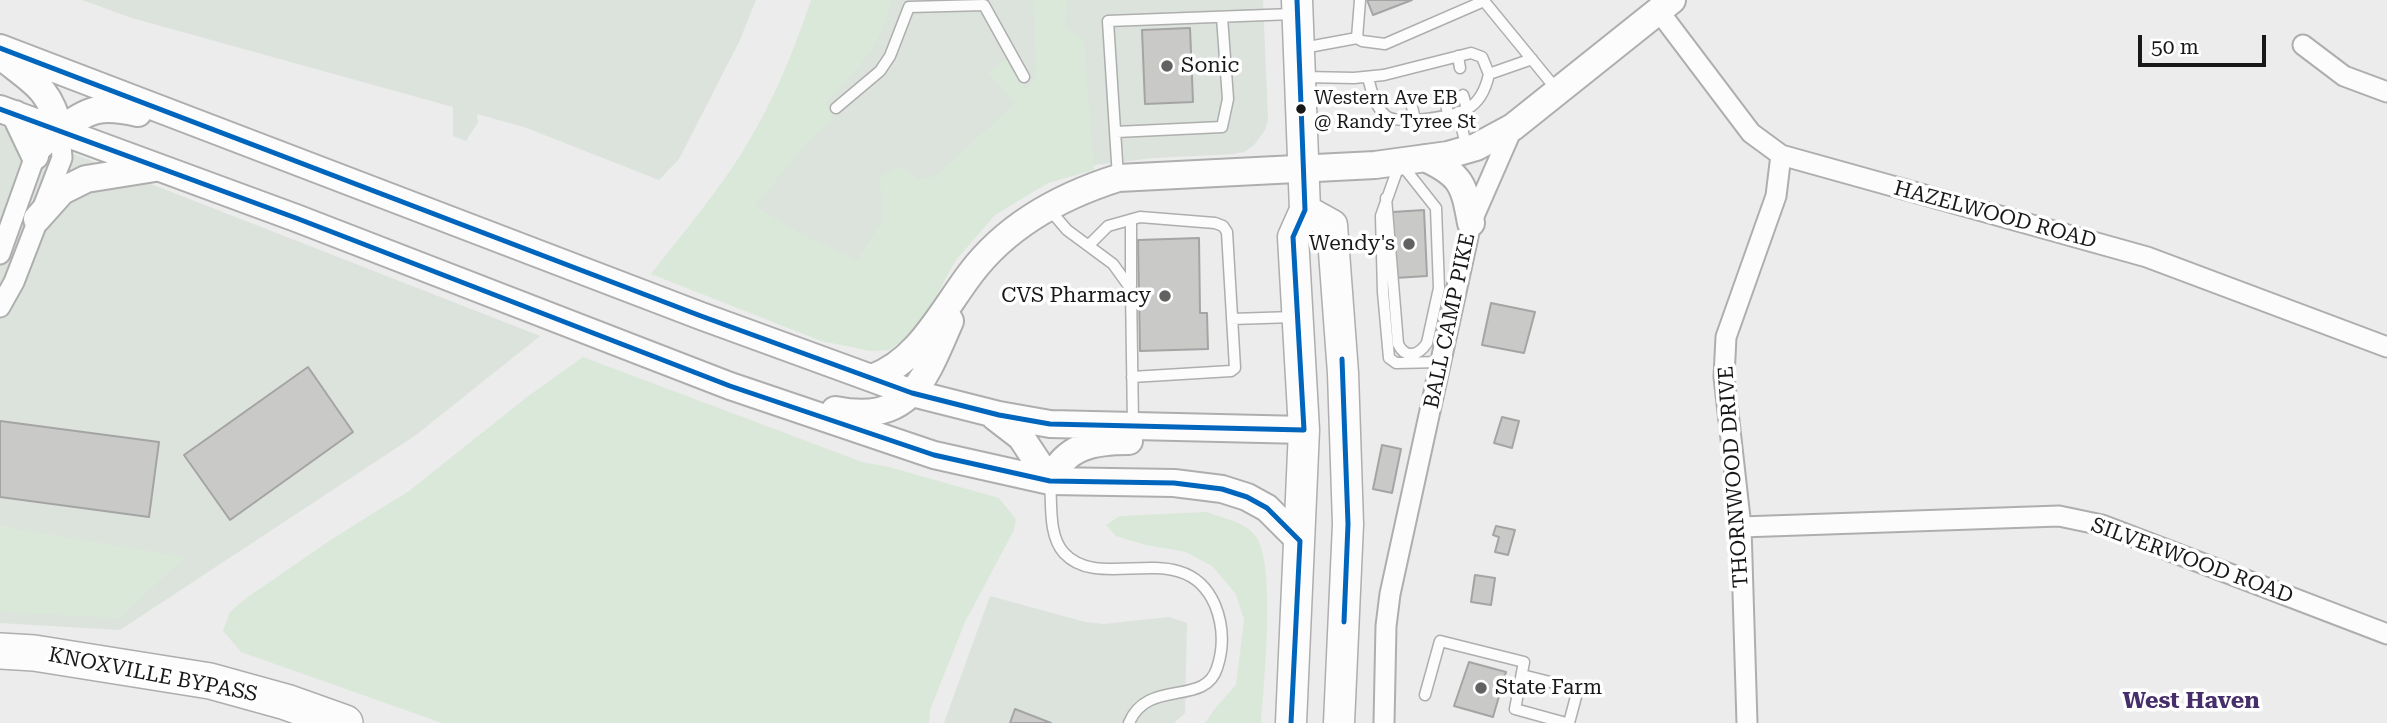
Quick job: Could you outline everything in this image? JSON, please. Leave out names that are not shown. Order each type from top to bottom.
[{"type":"highway","name":"KNOXVILLE BYPASS","points":[[17,652],[210,681],[286,702],[345,723]]},
{"type":"main road","points":[[1291,723],[1304,430],[1293,237],[1305,210],[1297,7]]},
{"type":"main road","points":[[1305,210],[1332,225],[1343,373],[1348,524],[1339,723]]},
{"type":"main road","points":[[1304,430],[1320,438],[1332,461],[1337,492],[1348,524]]},
{"type":"street","name":"BALL CAMP PIKE","points":[[1384,723],[1386,626],[1390,594],[1471,223],[1513,127],[1665,5]]},
{"type":"street","name":"HAZELWOOD ROAD","points":[[1665,5],[1751,132],[1781,155],[2147,257],[2387,347]]},
{"type":"street","points":[[2302,45],[2344,76],[2387,92]]},
{"type":"street","points":[[0,48],[701,316],[912,393],[989,413],[1050,424],[1304,430]]},
{"type":"street","points":[[0,55],[37,85],[54,106],[60,131],[62,158],[14,282],[0,307]]},
{"type":"street","points":[[0,254],[35,156],[79,115],[102,107],[212,130]]},
{"type":"street","points":[[8,112],[478,288],[730,386],[934,455],[1050,481],[1174,483],[1222,489],[1247,497],[1267,508],[1300,541]]},
{"type":"street","points":[[8,112],[35,156]]},
{"type":"street","points":[[873,378],[896,367],[922,342],[971,273],[1004,237],[1047,206],[1084,189],[1118,178],[1375,165],[1413,160],[1467,149],[1513,127]]},
{"type":"street","name":"THORNWOOD DRIVE","points":[[1747,723],[1741,527],[1724,377],[1726,337],[1776,196],[1781,155]]},
{"type":"street","points":[[1413,160],[1445,167],[1458,177],[1464,189],[1471,223]]},
{"type":"street","points":[[37,219],[62,191],[86,179],[159,168]]},
{"type":"street","points":[[730,386],[768,388],[832,410],[873,414],[892,407],[912,393],[923,379],[938,349],[962,286]]},
{"type":"street","points":[[989,413],[1021,437],[1050,481]]},
{"type":"street","points":[[1050,481],[1055,469],[1065,459],[1090,443],[1190,439],[1231,428]]},
{"type":"street","name":"SILVERWOOD ROAD","points":[[1741,527],[2059,516],[2102,525],[2387,634]]},
{"type":"lane","points":[[1357,38],[1360,0]]},
{"type":"lane","points":[[1357,38],[1385,44],[1483,0],[1558,91]]},
{"type":"lane","points":[[836,108],[880,71],[890,56],[908,3],[984,5],[1024,78]]},
{"type":"lane","points":[[1118,178],[1108,21],[1222,17],[1297,7]]},
{"type":"lane","points":[[1116,132],[1222,127],[1228,99],[1222,17]]},
{"type":"lane","points":[[1300,63],[1357,38]]},
{"type":"lane","points":[[1300,63],[1368,77],[1404,76],[1437,68],[1458,57],[1471,54],[1482,57],[1489,74],[1486,90],[1458,112],[1400,121],[1386,116],[1374,99],[1368,77]]},
{"type":"lane","points":[[1458,57],[1460,68]]},
{"type":"lane","points":[[1489,74],[1532,59]]},
{"type":"lane","points":[[1463,95],[1458,112],[1467,149]]},
{"type":"lane","points":[[1445,99],[1458,112]]},
{"type":"lane","points":[[1412,107],[1415,119]]},
{"type":"lane","points":[[1413,160],[1387,198],[1381,216],[1383,292],[1389,358],[1396,363],[1441,362]]},
{"type":"lane","points":[[1387,198],[1398,344],[1401,351],[1407,355],[1415,354],[1423,350],[1427,343],[1439,288],[1436,208],[1413,160]]},
{"type":"lane","points":[[1047,206],[1067,230],[1114,264],[1131,289]]},
{"type":"lane","points":[[1090,245],[1108,226],[1152,218],[1215,223],[1223,226],[1227,232],[1236,368],[1231,371],[1132,377]]},
{"type":"lane","points":[[1131,220],[1133,426]]},
{"type":"lane","points":[[1232,319],[1298,317]]},
{"type":"lane","points":[[1050,481],[1053,531],[1063,553],[1081,565],[1102,570],[1163,567],[1188,576],[1210,593],[1221,620],[1222,646],[1217,670],[1205,686],[1187,692],[1158,695],[1134,710],[1129,723]]},
{"type":"lane","points":[[1425,695],[1440,640],[1524,662],[1515,709],[1567,723],[1578,689],[1522,675]]},
{"type":"shaded area","points":[[82,0],[756,0],[739,42],[679,159],[659,180],[524,127],[477,114],[478,122],[466,141],[453,136],[453,107],[132,18]]},
{"type":"shaded area","points":[[819,0],[1263,0],[1268,120],[1265,130],[1254,145],[1244,152],[1154,158],[1071,168],[990,209],[858,344],[731,175],[795,65]]},
{"type":"shaded area","points":[[0,126],[540,336],[416,435],[120,630],[0,623]]},
{"type":"shaded area","points":[[990,596],[1085,622],[1104,624],[1169,617],[1187,623],[1185,713],[1174,723],[944,723]]},
{"type":"green space","points":[[811,0],[891,0],[875,44],[858,68],[826,103],[832,120],[807,143],[755,206],[801,234],[857,260],[882,221],[880,177],[902,166],[919,179],[934,177],[1015,103],[988,73],[1006,59],[1026,89],[1036,77],[1034,0],[1067,0],[1065,26],[1084,41],[1094,170],[1048,183],[995,215],[956,260],[921,323],[889,350],[871,351],[821,341],[651,274],[721,184],[743,151],[786,66]]},
{"type":"green space","points":[[583,357],[862,462],[999,498],[1016,519],[1014,530],[965,622],[930,710],[929,723],[442,723],[241,652],[223,631],[230,612],[245,599],[332,539],[409,491],[527,397]]},
{"type":"green space","points":[[1207,512],[1249,529],[1258,540],[1263,556],[1267,629],[1261,723],[1205,723],[1236,685],[1244,620],[1236,594],[1212,566],[1186,552],[1116,536],[1106,525],[1120,516]]},
{"type":"green space","points":[[0,526],[185,557],[120,618],[0,612]]},
{"type":"building","points":[[1367,0],[1412,0],[1373,15]]},
{"type":"building","name":"Sonic","points":[[1190,28],[1193,102],[1145,104],[1142,30]]},
{"type":"building","name":"Wendy's","points":[[1424,210],[1427,276],[1395,278],[1392,212]]},
{"type":"building","points":[[1199,238],[1200,313],[1207,313],[1208,349],[1140,351],[1138,240]]},
{"type":"building","points":[[1491,303],[1535,312],[1524,353],[1482,345]]},
{"type":"building","points":[[308,367],[353,432],[230,520],[184,455]]},
{"type":"building","points":[[1502,417],[1519,421],[1512,448],[1494,443]]},
{"type":"building","points":[[0,421],[159,442],[149,517],[0,497]]},
{"type":"building","points":[[1382,445],[1401,449],[1392,493],[1373,489]]},
{"type":"building","points":[[1496,526],[1515,530],[1508,555],[1495,552],[1499,537],[1493,535]]},
{"type":"building","points":[[1475,575],[1495,578],[1491,605],[1471,602]]},
{"type":"building","name":"State Farm","points":[[1469,662],[1506,672],[1493,717],[1454,706]]},
{"type":"building","points":[[1015,709],[1051,723],[1010,723]]},
{"type":"transit line","points":[[0,48],[701,316],[912,393],[999,415],[1050,424],[1304,430],[1293,237],[1305,210],[1297,0]]},
{"type":"transit line","points":[[0,109],[296,218],[730,386],[934,455],[1050,481],[1174,483],[1222,489],[1247,497],[1267,508],[1300,541],[1291,723]]},
{"type":"transit line","points":[[1342,359],[1348,524],[1344,622]]},
{"type":"place","name":"Sonic","points":[[1167,66]]},
{"type":"place","name":"Western Ave EB @ Randy Tyree St","points":[[1301,109]]},
{"type":"place","name":"Wendy's","points":[[1409,244]]},
{"type":"place","name":"CVS Pharmacy","points":[[1165,296]]},
{"type":"place","name":"State Farm","points":[[1481,688]]},
{"type":"district","name":"West Haven","points":[[2191,701]]}]
